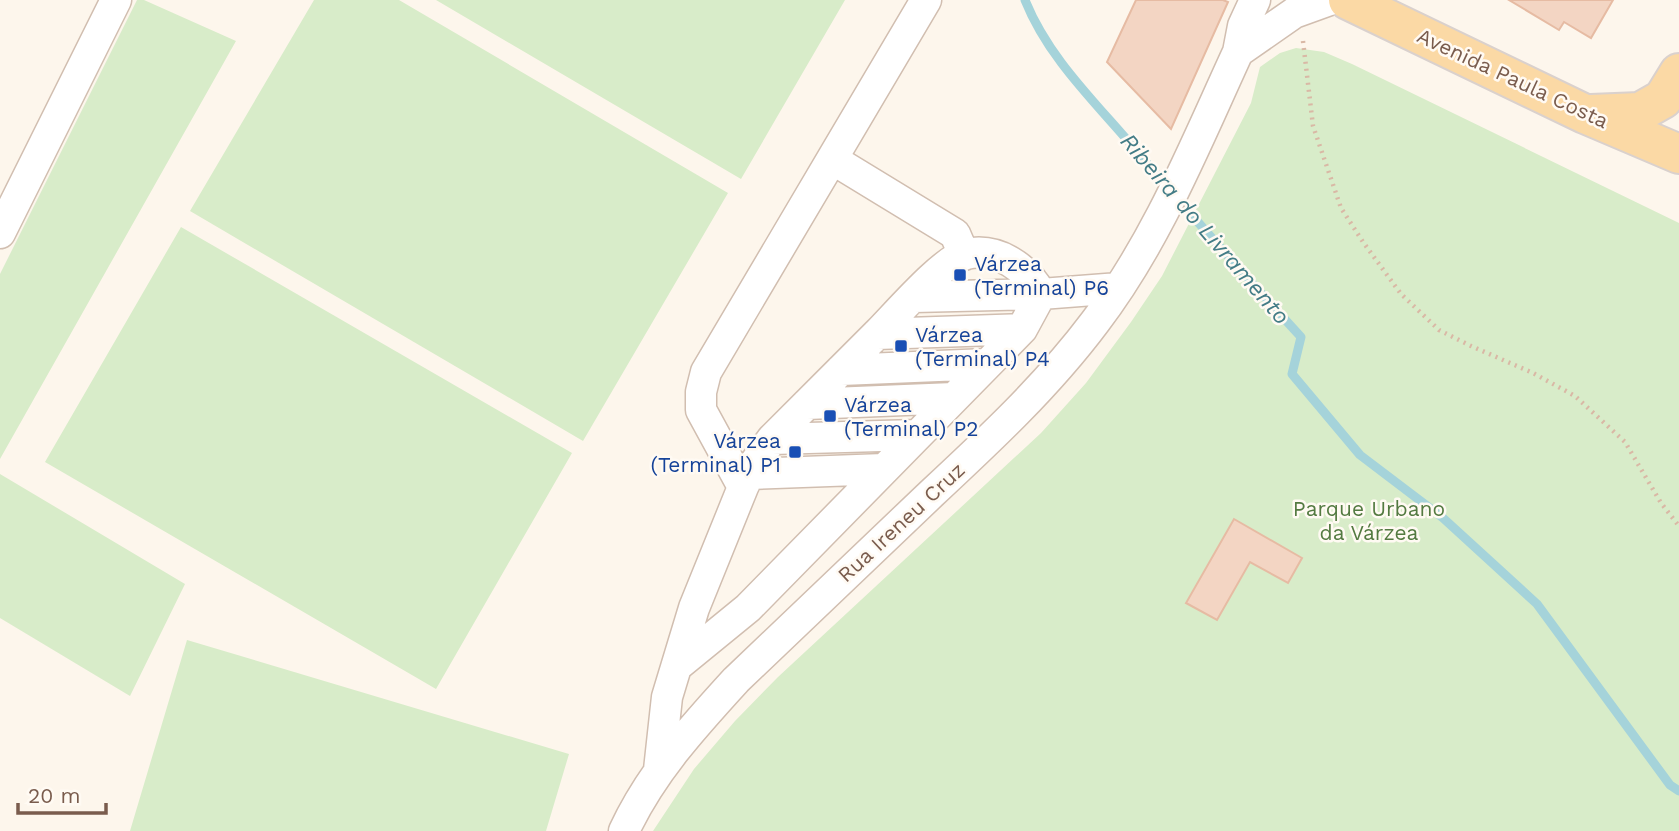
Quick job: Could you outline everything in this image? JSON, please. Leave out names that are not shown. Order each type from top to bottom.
[{"type":"main road","name":"Avenida Paula Costa","points":[[1348,0],[1585,114],[1679,153]]},
{"type":"main road","points":[[1585,114],[1640,112],[1663,99],[1679,73]]},
{"type":"street","points":[[0,233],[116,0]]},
{"type":"street","points":[[746,481],[701,410],[701,392],[706,372],[926,0]]},
{"type":"street","name":"Rua Ireneu Cruz","points":[[624,831],[659,770],[708,709],[1046,382],[1096,321],[1119,288],[1160,218],[1238,52],[1243,26],[1255,0]]},
{"type":"street","points":[[1238,52],[1294,13],[1330,0]]},
{"type":"street","points":[[832,159],[956,234],[964,255]]},
{"type":"street","points":[[659,770],[667,697],[694,607],[746,481],[772,439],[914,296],[945,267],[964,255],[987,253],[1018,265],[1033,280],[1041,294]]},
{"type":"street","points":[[914,296],[1041,294],[1119,288]]},
{"type":"street","points":[[677,666],[748,608],[1022,329],[1041,294]]},
{"type":"street","points":[[877,334],[1022,329]]},
{"type":"street","points":[[841,370],[987,364]]},
{"type":"street","points":[[807,404],[954,398]]},
{"type":"street","points":[[772,439],[918,435]]},
{"type":"street","points":[[746,481],[884,469]]},
{"type":"path","points":[[1303,40],[1313,126],[1341,208],[1401,294],[1439,330],[1533,373],[1575,396],[1625,442],[1661,503],[1679,526]]},
{"type":"green space","points":[[137,0],[144,0],[236,41],[0,459],[0,274]]},
{"type":"green space","points":[[314,0],[399,0],[728,193],[583,441],[190,211]]},
{"type":"green space","points":[[436,0],[845,0],[741,179]]},
{"type":"green space","name":"Parque Urbano da Várzea","points":[[1296,48],[1324,52],[1352,64],[1679,223],[1679,831],[653,831],[694,769],[735,721],[778,677],[1041,433],[1086,383],[1162,276],[1251,103],[1260,67],[1280,53]]},
{"type":"green space","points":[[181,227],[572,453],[436,689],[45,462]]},
{"type":"green space","points":[[0,474],[185,584],[130,696],[0,618]]},
{"type":"green space","points":[[187,640],[569,754],[546,831],[130,831]]},
{"type":"building","points":[[1136,0],[1228,2],[1171,129],[1107,62]]},
{"type":"building","points":[[1509,0],[1613,0],[1591,38],[1564,22],[1559,30]]},
{"type":"building","points":[[1234,519],[1302,558],[1288,583],[1250,562],[1217,620],[1186,603]]},
{"type":"waterway","name":"Ribeira do Livramento","points":[[1025,0],[1045,39],[1070,75],[1301,337],[1292,374],[1360,455],[1443,518],[1537,604],[1670,785],[1679,791]]},
{"type":"place","name":"Várzea (Terminal) P6","points":[[960,275]]},
{"type":"place","name":"Várzea (Terminal) P4","points":[[901,346]]},
{"type":"place","name":"Várzea (Terminal) P2","points":[[830,416]]},
{"type":"place","name":"Várzea (Terminal) P1","points":[[795,452]]}]
